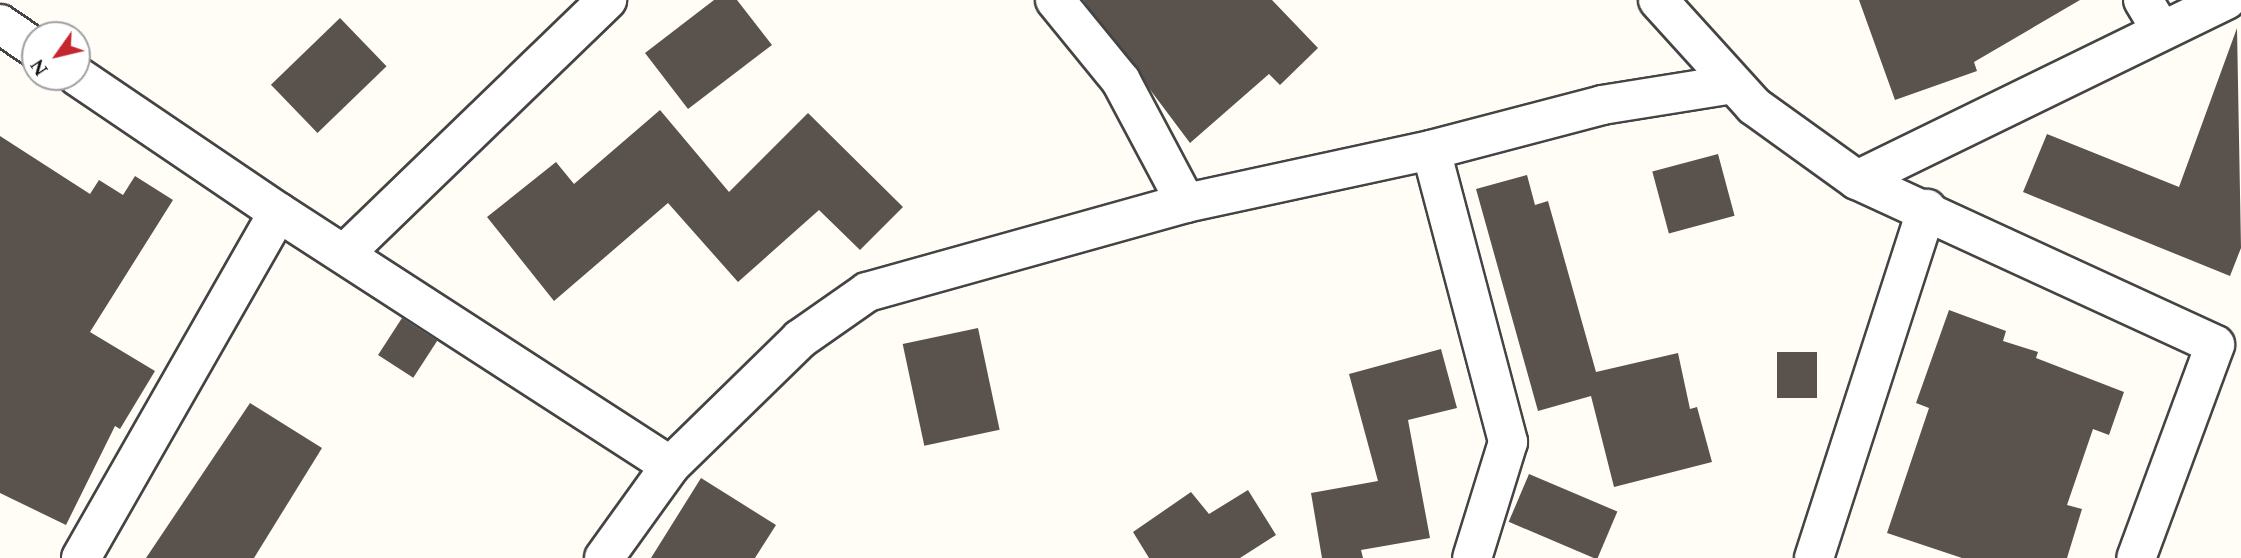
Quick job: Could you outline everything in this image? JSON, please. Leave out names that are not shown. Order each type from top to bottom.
[{"type":"street","points":[[344,254],[607,0]]},
{"type":"street","points":[[1055,0],[1121,81],[1186,203]]},
{"type":"street","points":[[1658,0],[1754,106],[1857,180],[1927,209],[2215,345],[2136,558]]},
{"type":"street","points":[[1857,180],[2152,15],[2226,0]]},
{"type":"street","points":[[0,24],[21,38]]},
{"type":"street","points":[[604,558],[670,466],[800,339],[867,292],[1186,203],[1431,150],[1602,105],[1733,84]]},
{"type":"street","points":[[91,85],[278,212],[670,466]]},
{"type":"street","points":[[1431,150],[1508,442],[1472,558]]},
{"type":"street","points":[[1814,558],[1927,209]]},
{"type":"street","points":[[81,558],[278,212]]},
{"type":"building","points":[[714,0],[737,0],[772,45],[688,109],[645,53]]},
{"type":"building","points":[[1083,0],[1272,0],[1318,48],[1280,85],[1269,74],[1190,143]]},
{"type":"building","points":[[1859,0],[2080,0],[1974,62],[1977,71],[1895,100]]},
{"type":"building","points":[[340,18],[387,66],[317,133],[271,85]]},
{"type":"building","points":[[2237,28],[2241,248],[2230,276],[2023,192],[2047,134],[2179,187]]},
{"type":"building","points":[[660,110],[729,192],[808,113],[903,207],[860,250],[819,210],[738,282],[668,203],[554,301],[487,217],[556,162],[574,184]]},
{"type":"building","points":[[0,136],[90,194],[99,180],[123,195],[135,176],[173,200],[90,332],[155,371],[120,429],[115,426],[66,525],[0,493]]},
{"type":"building","points":[[1718,154],[1735,216],[1669,233],[1652,172]]},
{"type":"building","points":[[1527,175],[1535,205],[1548,201],[1596,372],[1678,353],[1690,409],[1697,407],[1712,462],[1614,487],[1591,396],[1538,411],[1476,189]]},
{"type":"building","points":[[1949,310],[2006,331],[2003,341],[2038,352],[2036,358],[2124,392],[2109,435],[2093,429],[2067,505],[2082,509],[2067,558],[1962,558],[1887,533],[1929,408],[1916,403]]},
{"type":"building","points":[[402,318],[437,341],[413,378],[378,355]]},
{"type":"building","points":[[978,328],[1000,430],[924,446],[903,344]]},
{"type":"building","points":[[1441,349],[1457,408],[1408,420],[1430,538],[1361,550],[1363,558],[1322,558],[1311,493],[1378,481],[1349,374]]},
{"type":"building","points":[[1777,352],[1817,352],[1817,398],[1777,398]]},
{"type":"building","points":[[250,403],[322,448],[254,558],[146,558]]},
{"type":"building","points":[[1529,474],[1617,512],[1598,558],[1509,522]]},
{"type":"building","points":[[701,478],[776,525],[755,558],[651,558]]},
{"type":"building","points":[[1248,490],[1276,535],[1240,558],[1149,558],[1133,532],[1191,492],[1209,514]]}]
